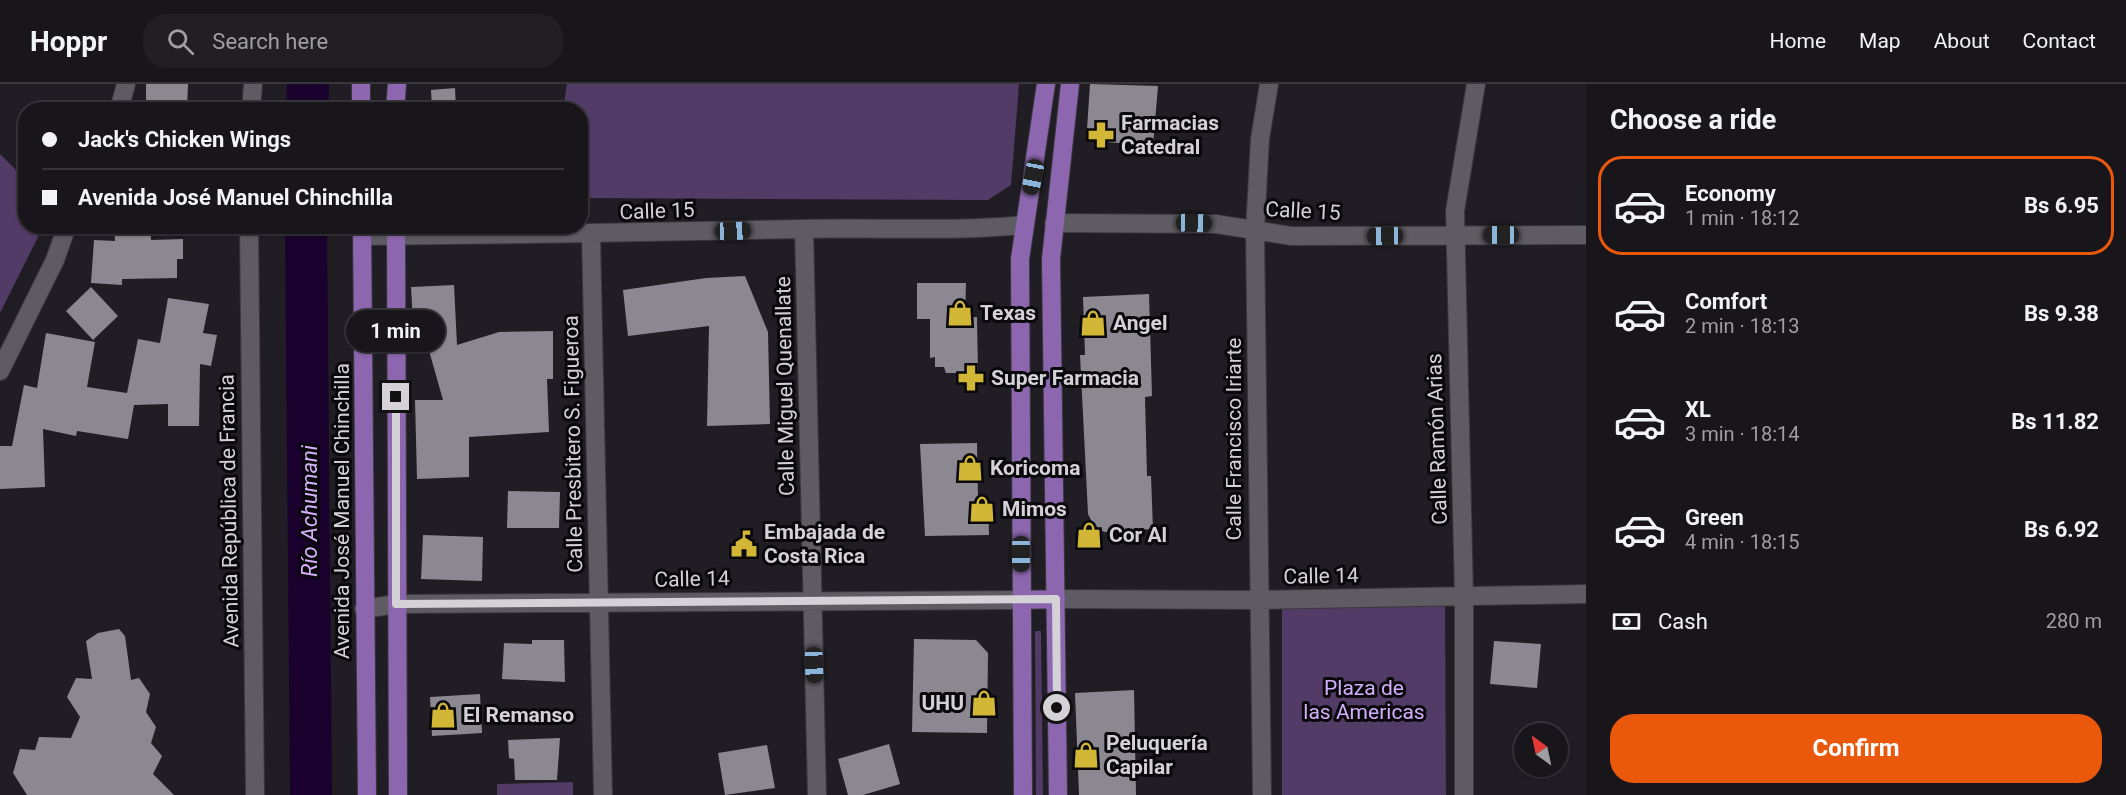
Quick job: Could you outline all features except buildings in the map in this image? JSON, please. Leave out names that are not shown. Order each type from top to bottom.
[{"type":"main road","points":[[361,84],[361,102]]},
{"type":"main road","points":[[396,102],[397,84]]},
{"type":"main road","points":[[1023,795],[1020,259],[1046,84]]},
{"type":"main road","points":[[1058,795],[1051,259],[1070,84]]},
{"type":"main road","points":[[1024,225],[1054,223]]},
{"type":"main road","name":"Avenida José Manuel Chinchilla","points":[[362,234],[367,795]]},
{"type":"main road","points":[[396,234],[396,604],[399,795]]},
{"type":"main road","points":[[1021,600],[1056,599]]},
{"type":"street","points":[[121,102],[126,84]]},
{"type":"street","points":[[252,102],[253,84]]},
{"type":"street","name":"Calle Francisco Iriarte","points":[[1262,795],[1257,600],[1255,230],[1260,139],[1269,84]]},
{"type":"street","name":"Calle Ramón Arias","points":[[1464,795],[1464,596],[1455,235],[1461,166],[1476,84]]},
{"type":"street","name":"Calle 15","points":[[1054,223],[1216,224],[1291,236],[1586,235]]},
{"type":"street","name":"Calle 15","points":[[542,234],[989,228],[1024,225]]},
{"type":"street","name":"Calle Miguel Quenallate","points":[[804,229],[817,795]]},
{"type":"street","points":[[0,370],[55,260],[65,234]]},
{"type":"street","name":"Avenida República de Francia","points":[[249,234],[255,795]]},
{"type":"street","name":"Calle Presbitero S. Figueroa","points":[[591,235],[603,795]]},
{"type":"street","name":"Calle 14","points":[[1056,599],[1257,600],[1586,594]]},
{"type":"street","name":"Calle 14","points":[[364,609],[396,604],[813,599],[1021,600]]},
{"type":"green space","points":[[567,84],[1019,84],[1011,185],[988,200],[588,198],[588,102],[564,102]]},
{"type":"green space","points":[[0,154],[18,172],[18,234],[40,234],[0,313]]},
{"type":"green space","name":"Plaza de las Americas","points":[[1445,603],[1446,795],[1282,795],[1282,605]]},
{"type":"green space","points":[[1035,631],[1041,631],[1043,795],[1036,795]]},
{"type":"green space","points":[[573,782],[573,795],[497,795],[497,784]]},
{"type":"waterway","name":"Río Achumani","points":[[307,102],[308,84]]},
{"type":"waterway","name":"Río Achumani","points":[[306,234],[311,795]]},
{"type":"place","name":"Farmacias Catedral","points":[[1101,135]]},
{"type":"place","name":"Texas","points":[[960,313]]},
{"type":"place","name":"Angel","points":[[1093,323]]},
{"type":"place","name":"Super Farmacia","points":[[971,378]]},
{"type":"place","name":"Koricoma","points":[[970,468]]},
{"type":"place","name":"Mimos","points":[[982,509]]},
{"type":"place","name":"Cor Al","points":[[1089,535]]},
{"type":"place","name":"Embajada de Costa Rica","points":[[744,544]]},
{"type":"place","name":"UHU","points":[[984,703]]},
{"type":"place","name":"El Remanso","points":[[443,715]]},
{"type":"place","name":"Peluquería Capilar","points":[[1086,755]]},
{"type":"route","points":[[396,397],[396,604],[813,599],[1056,599],[1057,708]]}]
